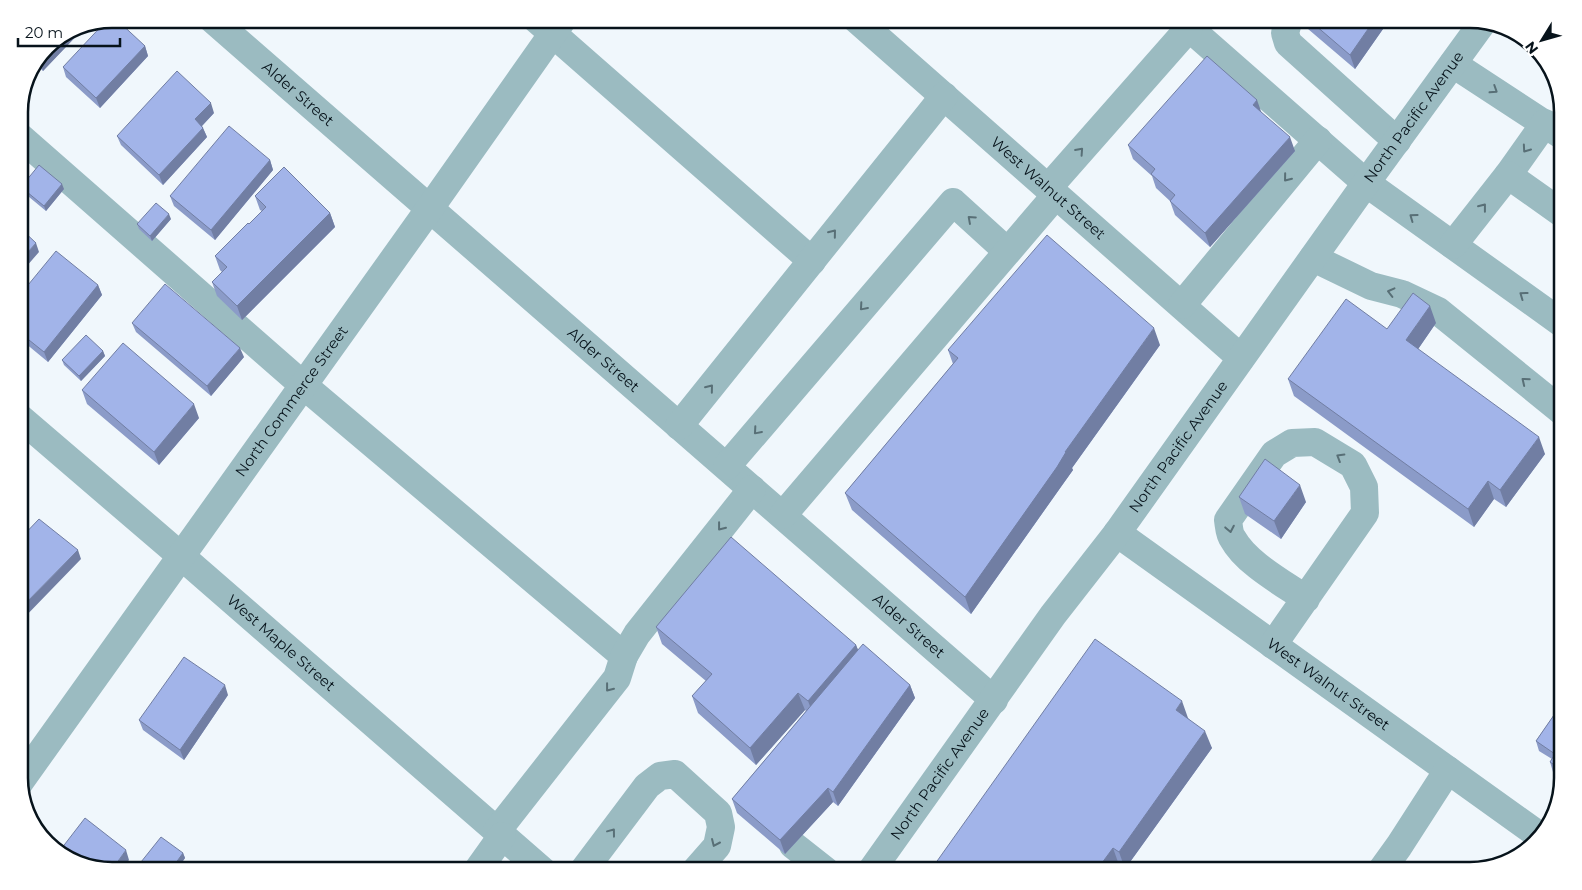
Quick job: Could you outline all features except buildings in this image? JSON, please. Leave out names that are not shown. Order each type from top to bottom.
[{"type":"street","name":"Alder Street","points":[[222,28],[994,700]]},
{"type":"street","name":"North Commerce Street","points":[[28,770],[430,208],[548,28]]},
{"type":"street","points":[[555,28],[812,260]]},
{"type":"street","name":"West Walnut Street","points":[[866,28],[1241,358]]},
{"type":"street","points":[[783,515],[1007,251],[1180,28]]},
{"type":"street","points":[[1190,28],[1366,183],[1554,318]]},
{"type":"street","points":[[1286,28],[1285,32],[1288,43],[1397,140]]},
{"type":"street","name":"North Pacific Avenue","points":[[877,862],[1053,615],[1117,533],[1479,28]]},
{"type":"street","points":[[1453,64],[1554,129],[1508,175],[1453,245]]},
{"type":"street","points":[[680,426],[944,96]]},
{"type":"street","points":[[1182,305],[1318,140]]},
{"type":"street","points":[[28,144],[303,385],[624,656]]},
{"type":"street","points":[[1508,175],[1554,208]]},
{"type":"street","points":[[726,466],[953,202],[1007,251]]},
{"type":"street","points":[[1313,258],[1371,286],[1402,294],[1438,311],[1554,405]]},
{"type":"street","name":"West Maple Street","points":[[28,425],[533,862]]},
{"type":"street","points":[[1273,645],[1306,599],[1365,513],[1364,487],[1353,465],[1315,442],[1292,443],[1274,454],[1246,491],[1228,520],[1231,537],[1241,551],[1256,564],[1306,599]]},
{"type":"street","points":[[482,862],[500,833],[617,678],[624,656],[637,634],[752,489]]},
{"type":"street","name":"West Walnut Street","points":[[1117,533],[1535,832]]},
{"type":"street","points":[[1387,862],[1448,770]]},
{"type":"street","points":[[589,862],[647,786],[660,776],[675,774],[718,813],[721,827],[717,846],[702,862]]},
{"type":"street","points":[[718,813],[745,805]]},
{"type":"street","points":[[793,845],[815,862]]}]
